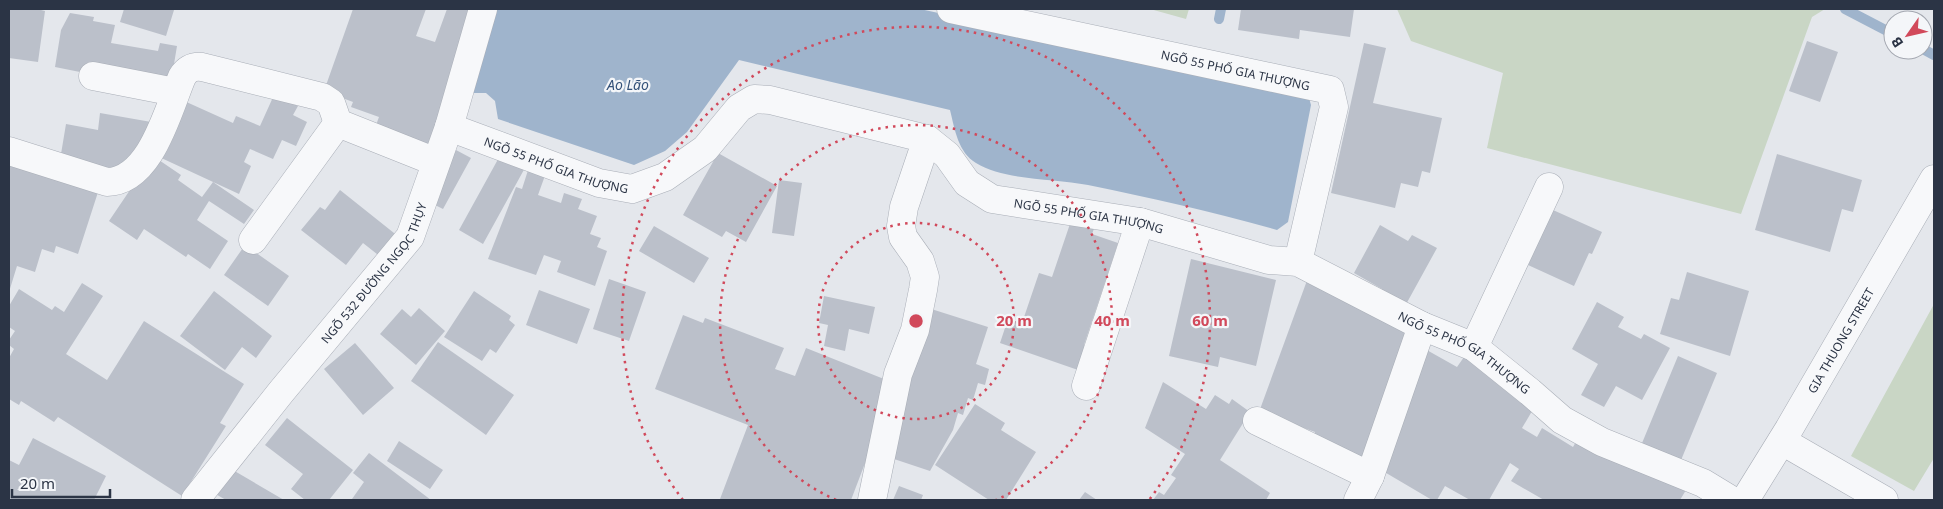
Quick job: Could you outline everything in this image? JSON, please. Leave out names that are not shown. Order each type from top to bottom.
[{"type":"street","name":"NGÕ 532 ĐƯỜNG NGỌC THỤY","points":[[195,500],[280,392],[410,237],[450,127],[483,9]]},
{"type":"street","name":"NGÕ 55 PHỐ GIA THƯỢNG","points":[[964,10],[1330,90],[1334,107],[1298,262]]},
{"type":"street","points":[[9,151],[107,182],[117,182],[126,178],[148,155],[157,140],[175,92],[186,70],[193,66],[322,98],[331,103],[338,122],[436,162]]},
{"type":"street","points":[[93,76],[175,92]]},
{"type":"street","name":"NGÕ 55 PHỐ GIA THƯỢNG","points":[[450,127],[599,183],[632,189],[665,177],[705,149],[738,108],[754,99],[770,100],[927,139],[947,155],[967,183],[992,199],[1140,222],[1269,260],[1298,262],[1422,326],[1474,347],[1562,420],[1602,442],[1703,483],[1731,500]]},
{"type":"street","points":[[253,240],[338,122]]},
{"type":"street","points":[[872,500],[898,374],[915,330],[925,277],[920,261],[903,237],[901,226],[904,207],[927,139]]},
{"type":"street","name":"GIA THUONG STREET","points":[[1745,500],[1782,441],[1934,179]]},
{"type":"street","points":[[1474,347],[1549,186]]},
{"type":"street","points":[[1086,386],[1140,222]]},
{"type":"street","points":[[1358,500],[1370,476],[1422,326]]},
{"type":"street","points":[[1257,421],[1370,476]]},
{"type":"street","points":[[1782,441],[1884,500]]},
{"type":"green space","points":[[1150,9],[1189,9],[1186,19]]},
{"type":"green space","points":[[1397,9],[1825,9],[1812,17],[1741,214],[1487,148],[1503,73],[1411,41]]},
{"type":"green space","points":[[1934,304],[1934,458],[1914,491],[1851,456]]},
{"type":"water","name":"Ao Lão","points":[[493,9],[920,9],[1049,37],[1306,88],[1311,105],[1288,222],[1277,230],[1230,217],[1088,185],[1015,176],[988,169],[976,163],[961,147],[950,110],[739,60],[687,132],[665,151],[634,165],[498,119],[495,101],[486,93],[469,93]]},
{"type":"building","points":[[9,9],[37,9],[45,11],[38,62],[9,58]]},
{"type":"building","points":[[124,9],[174,10],[166,36],[120,22]]},
{"type":"building","points":[[353,9],[426,9],[416,36],[435,42],[447,9],[479,9],[431,145],[376,125],[379,117],[351,107],[353,102],[324,91]]},
{"type":"building","points":[[1241,9],[1354,9],[1350,37],[1300,30],[1299,39],[1238,30]]},
{"type":"building","points":[[70,13],[94,17],[93,21],[115,25],[111,43],[158,51],[160,43],[177,46],[171,82],[85,73],[55,67],[61,30]]},
{"type":"building","points":[[1807,41],[1838,52],[1820,102],[1789,91]]},
{"type":"building","points":[[1364,43],[1386,48],[1373,103],[1442,118],[1430,173],[1422,171],[1418,187],[1401,183],[1395,208],[1331,193]]},
{"type":"building","points":[[274,95],[298,106],[293,115],[307,122],[296,146],[282,140],[273,159],[250,149],[244,162],[251,166],[239,194],[157,156],[182,100],[233,123],[236,116],[260,126]]},
{"type":"building","points":[[100,113],[157,123],[120,171],[60,160],[66,124],[98,130]]},
{"type":"building","points":[[456,150],[471,158],[443,209],[427,201]]},
{"type":"building","points":[[502,152],[526,166],[483,244],[459,230]]},
{"type":"building","points":[[718,153],[777,186],[746,242],[726,231],[722,237],[683,215]]},
{"type":"building","points":[[1777,154],[1862,180],[1853,212],[1842,209],[1830,252],[1755,230]]},
{"type":"building","points":[[9,155],[100,186],[78,254],[56,246],[54,253],[42,249],[35,272],[17,266],[9,292]]},
{"type":"building","points":[[153,156],[181,175],[178,180],[202,197],[213,182],[254,210],[244,224],[209,201],[197,220],[228,241],[210,269],[188,254],[186,257],[144,229],[137,240],[109,221]]},
{"type":"building","points":[[530,164],[547,170],[538,195],[561,203],[564,193],[582,199],[578,209],[597,216],[590,234],[601,238],[597,247],[607,251],[595,286],[557,272],[561,261],[544,255],[536,275],[488,259],[516,187],[522,189]]},
{"type":"building","points":[[779,180],[802,183],[794,236],[772,233]]},
{"type":"building","points":[[340,190],[399,237],[382,258],[363,243],[346,265],[301,230],[320,207],[325,210]]},
{"type":"building","points":[[1553,210],[1602,232],[1592,254],[1589,253],[1574,286],[1528,265]]},
{"type":"building","points":[[1073,215],[1096,223],[1092,234],[1118,243],[1084,345],[1086,345],[1078,370],[1000,343],[1008,319],[1022,323],[1039,273],[1052,277]]},
{"type":"building","points":[[1380,225],[1408,241],[1412,235],[1437,248],[1404,308],[1379,294],[1382,289],[1354,273]]},
{"type":"building","points":[[654,226],[709,258],[694,283],[639,251]]},
{"type":"building","points":[[245,245],[289,276],[268,306],[224,275]]},
{"type":"building","points":[[1191,259],[1276,280],[1256,366],[1220,357],[1218,367],[1169,356]]},
{"type":"building","points":[[1687,272],[1749,291],[1730,356],[1660,334],[1671,298],[1679,300]]},
{"type":"building","points":[[1309,275],[1415,328],[1368,460],[1312,439],[1315,432],[1259,412]]},
{"type":"building","points":[[609,279],[646,292],[629,341],[593,329]]},
{"type":"building","points":[[82,283],[103,296],[66,354],[107,380],[144,321],[244,384],[220,423],[226,426],[182,496],[58,417],[54,422],[21,401],[19,405],[9,399],[9,358],[14,349],[9,345],[9,340],[15,331],[9,327],[9,306],[19,289],[52,310],[55,306],[64,312]]},
{"type":"building","points":[[539,290],[590,309],[577,344],[526,325]]},
{"type":"building","points":[[214,291],[272,336],[256,358],[242,347],[225,370],[180,336]]},
{"type":"building","points":[[474,291],[511,316],[509,320],[515,325],[496,353],[490,349],[482,361],[444,337]]},
{"type":"building","points":[[824,296],[875,307],[869,334],[849,329],[845,351],[824,346],[828,325],[819,323]]},
{"type":"building","points":[[1597,302],[1624,317],[1618,327],[1641,339],[1644,334],[1670,348],[1642,400],[1616,386],[1604,407],[1581,395],[1598,364],[1572,349]]},
{"type":"building","points":[[925,307],[988,327],[976,364],[989,369],[985,385],[978,383],[973,400],[968,398],[963,415],[958,413],[953,430],[930,471],[882,455]]},
{"type":"building","points":[[419,308],[445,331],[416,365],[380,334],[402,309],[411,317]]},
{"type":"building","points":[[683,315],[703,323],[705,318],[784,348],[775,369],[795,376],[806,348],[889,381],[883,416],[851,500],[720,499],[748,425],[655,389]]},
{"type":"building","points":[[438,342],[514,395],[486,435],[411,381]]},
{"type":"building","points":[[355,343],[394,388],[363,415],[324,369]]},
{"type":"building","points":[[1425,349],[1457,367],[1464,357],[1538,401],[1522,428],[1537,437],[1542,428],[1573,447],[1577,440],[1689,485],[1680,500],[1544,500],[1511,481],[1519,469],[1510,463],[1489,500],[1470,500],[1445,486],[1437,500],[1432,500],[1376,467]]},
{"type":"building","points":[[1678,356],[1717,373],[1679,465],[1640,448]]},
{"type":"building","points":[[1163,382],[1206,409],[1215,395],[1229,404],[1232,399],[1250,412],[1220,460],[1270,493],[1266,500],[1153,500],[1159,492],[1164,495],[1176,478],[1171,475],[1185,454],[1145,428]]},
{"type":"building","points":[[975,404],[1005,423],[1001,430],[1036,452],[1006,500],[989,500],[935,465]]},
{"type":"building","points":[[287,418],[353,470],[329,500],[305,500],[291,489],[303,474],[265,445]]},
{"type":"building","points":[[33,438],[106,476],[94,500],[9,500],[9,460],[19,465]]},
{"type":"building","points":[[399,441],[443,470],[430,489],[387,461]]},
{"type":"building","points":[[369,453],[431,500],[352,499],[364,482],[353,473]]},
{"type":"building","points":[[226,466],[284,500],[226,500],[212,492]]},
{"type":"building","points":[[899,486],[923,495],[921,500],[893,500]]},
{"type":"building","points":[[1085,492],[1097,500],[1079,500]]},
{"type":"waterway","points":[[1219,19],[1221,9]]},
{"type":"waterway","points":[[1845,9],[1883,29]]}]
